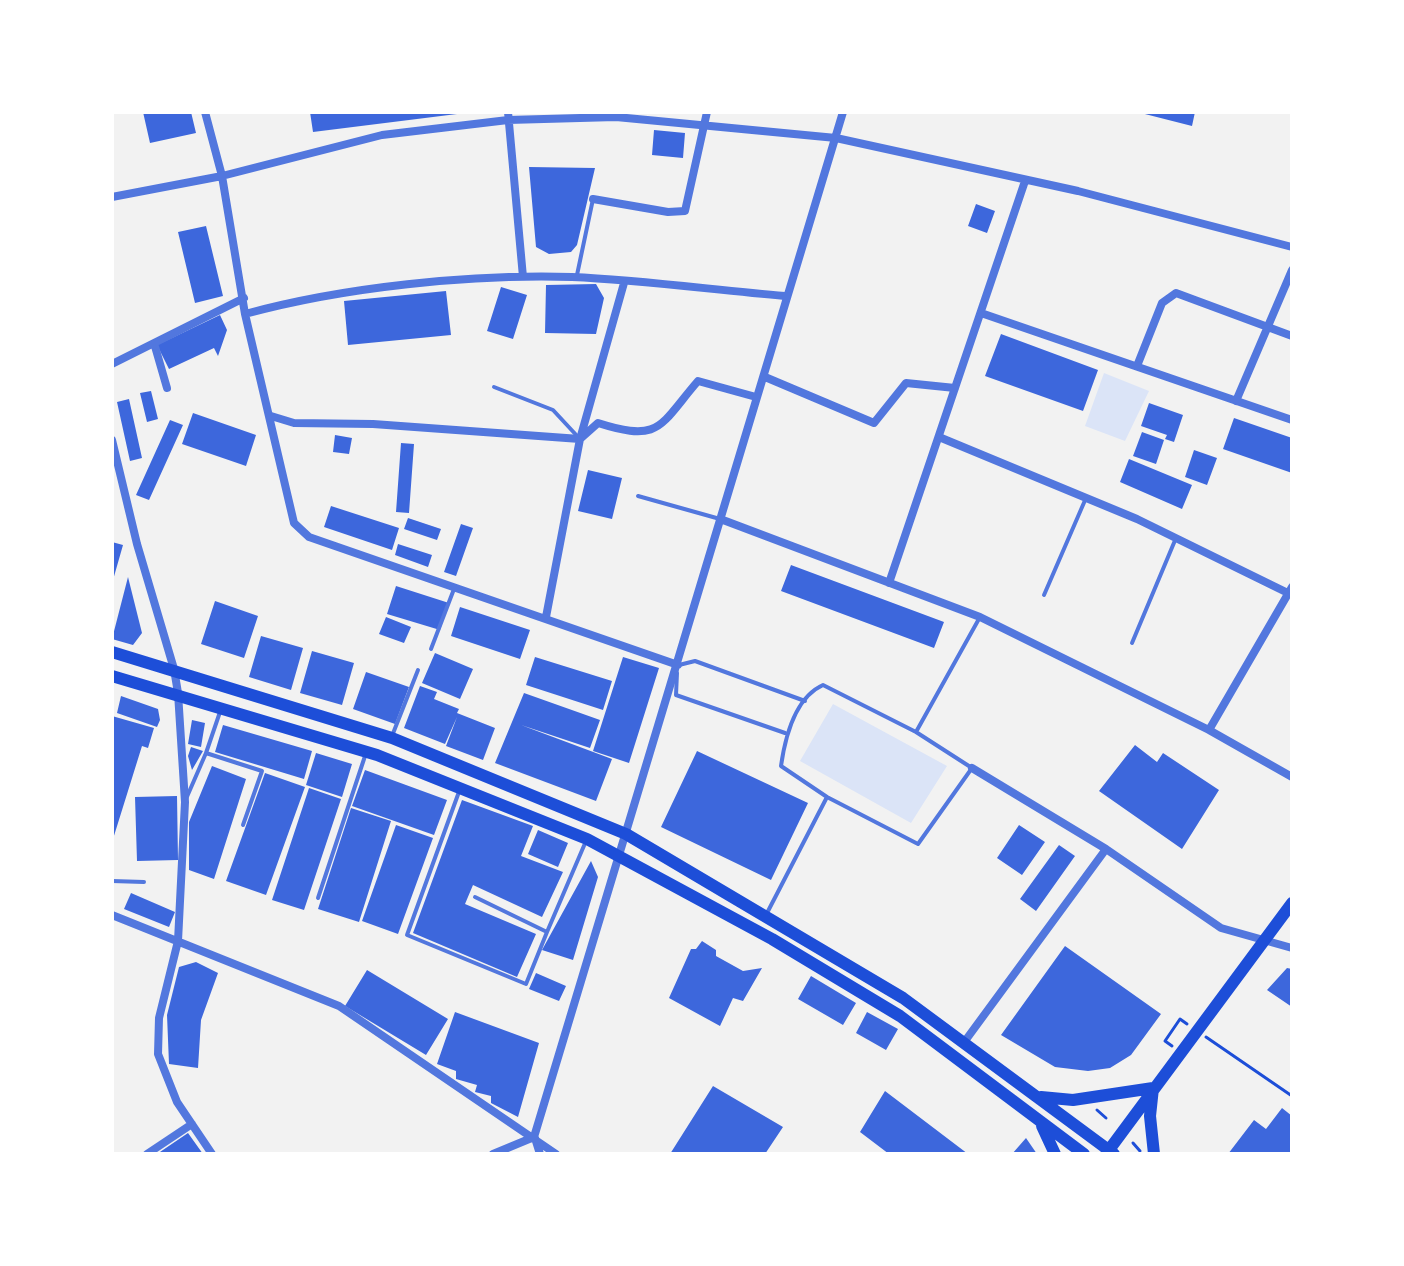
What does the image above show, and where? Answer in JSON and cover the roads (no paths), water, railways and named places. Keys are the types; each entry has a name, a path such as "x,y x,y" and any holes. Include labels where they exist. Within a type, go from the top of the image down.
{"main road":[{"path":"112,652 392,738 626,834 903,998 1040,1097 1110,1153 1153,1088 1292,903"},
{"path":"112,676 178,693 366,752 587,839 772,939 900,1016 1040,1124 1084,1154"},
{"path":"1040,1097 1073,1100 1153,1088"},
{"path":"1153,1088 1150,1116 1154,1154"},
{"path":"1040,1124 1055,1154"}],"street":[{"path":"205,112 222,176 245,314 294,523 309,537 678,665"},
{"path":"593,199 668,212 685,211 707,112"},
{"path":"540,1154 534,1137 723,520 785,296 843,112"},
{"path":"508,116 523,277"},
{"path":"112,197 222,176 382,135 508,116 616,117 836,138 1078,191 1292,247"},
{"path":"889,583 1025,181"},
{"path":"1236,401 1292,270"},
{"path":"245,314 291,302 360,292 523,277 576,277 785,296"},
{"path":"546,617 580,439 624,283"},
{"path":"1137,366 1162,303 1169,295 1176,293 1292,336"},
{"path":"112,364 244,298"},
{"path":"981,313 1292,420"},
{"path":"154,343 167,388"},
{"path":"765,377 874,423 906,383 955,388"},
{"path":"271,416 294,423 373,424 580,439 598,423 634,434 657,428 698,381 756,397"},
{"path":"939,437 1086,497 1291,591 1209,730"},
{"path":"112,440 178,693 185,802 178,941 159,1018 158,1054 177,1102 212,1154"},
{"path":"723,520 980,617 1209,730 1292,777"},
{"path":"972,768 1106,849 1221,928 1292,948"},
{"path":"965,1041 1106,849"},
{"path":"112,915 339,1006 556,1154"},
{"path":"147,1154 192,1124"},
{"path":"493,1154 534,1137"}],"lane":[{"path":"576,277 593,199"},
{"path":"494,387 553,410 580,439"},
{"path":"638,496 723,520"},
{"path":"1044,595 1086,497"},
{"path":"1132,643 1176,537"},
{"path":"431,649 454,589"},
{"path":"916,732 980,617"},
{"path":"785,733 676,695 678,665 695,661 805,701"},
{"path":"392,738 418,670"},
{"path":"823,685 916,732 972,768 918,844 827,797 781,766 785,733 805,701 823,685"},
{"path":"185,802 221,707"},
{"path":"318,898 366,752"},
{"path":"206,753 262,771 243,825"},
{"path":"461,787 407,935 526,984 587,839"},
{"path":"766,915 827,797"},
{"path":"112,881 144,882"},
{"path":"475,897 547,932"}]}
